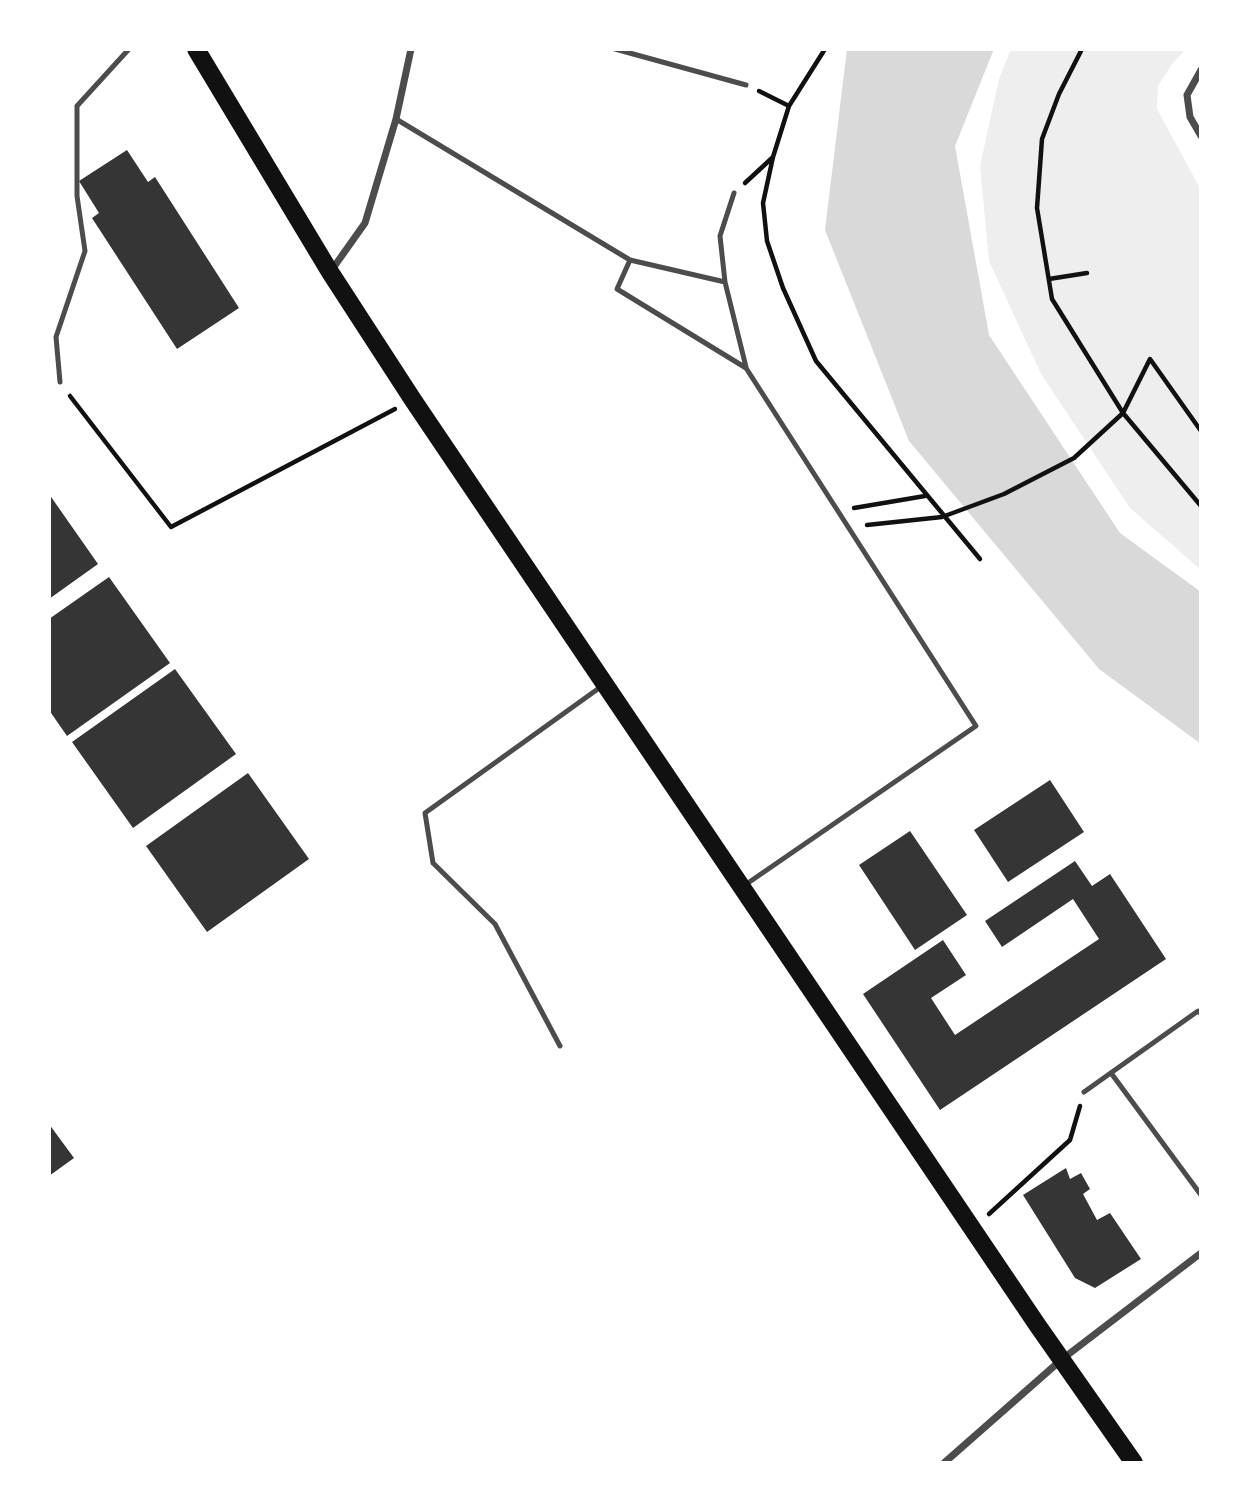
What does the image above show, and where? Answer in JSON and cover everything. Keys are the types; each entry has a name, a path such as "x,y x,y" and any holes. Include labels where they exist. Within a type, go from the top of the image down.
{"main road":[{"path":"196,49 330,272 413,400 1061,1360 1134,1463"}],"street":[{"path":"330,272 365,223 396,119 411,49"},
{"path":"1201,70 1187,95 1190,117 1201,136"},
{"path":"944,1463 1061,1360 1201,1253"}],"lane":[{"path":"60,382 56,337 85,251 77,196 77,106 129,49"},
{"path":"615,49 746,85"},
{"path":"396,119 630,260 725,282"},
{"path":"734,193 720,236 725,282 746,368 976,726 742,887"},
{"path":"630,260 617,289 746,368"},
{"path":"560,1046 495,924 433,863 425,813 605,684"},
{"path":"1084,1092 1200,1013"},
{"path":"1111,1073 1201,1195"}],"path":[{"path":"825,49 789,106 773,157 763,203 768,241 783,288 816,361 942,517 980,559"},
{"path":"1082,49 1059,94 1042,139 1037,208 1052,299 1123,413 1201,506"},
{"path":"746,85 789,106"},
{"path":"734,193 773,157"},
{"path":"1049,279 1087,273"},
{"path":"849,527 942,517 1004,494 1074,458 1123,413 1150,359 1201,431"},
{"path":"60,382 171,527 413,400"},
{"path":"851,508 925,496"},
{"path":"972,1228 1070,1140 1084,1092"}],"shaded area":[{"path":"847,49 994,49 955,146 989,335 1120,533 1201,592 1201,744 1099,669 909,441 825,230"},
{"path":"1011,49 1186,49 1172,64 1158,86 1157,109 1201,190 1201,570 1130,508 1041,374 989,261 980,166 999,79"}],"building":[{"path":"127,150 148,182 155,177 239,308 177,349 92,218 99,213 79,181"},
{"path":"49,494 98,564 49,599"},
{"path":"109,577 170,663 67,736 49,710 49,619"},
{"path":"175,669 236,754 133,828 72,742"},
{"path":"248,773 309,859 207,932 146,846"},
{"path":"1050,780 1084,832 1008,882 974,830"},
{"path":"910,831 967,915 915,950 859,865"},
{"path":"1075,861 1092,886 1110,874 1166,959 940,1110 863,994 943,940 966,975 931,998 955,1035 1099,939 1073,899 1002,947 985,921"},
{"path":"49,1124 74,1158 49,1176"},
{"path":"1066,1168 1070,1179 1081,1173 1090,1189 1083,1194 1097,1220 1110,1213 1141,1259 1095,1288 1075,1278 1023,1195"}]}
